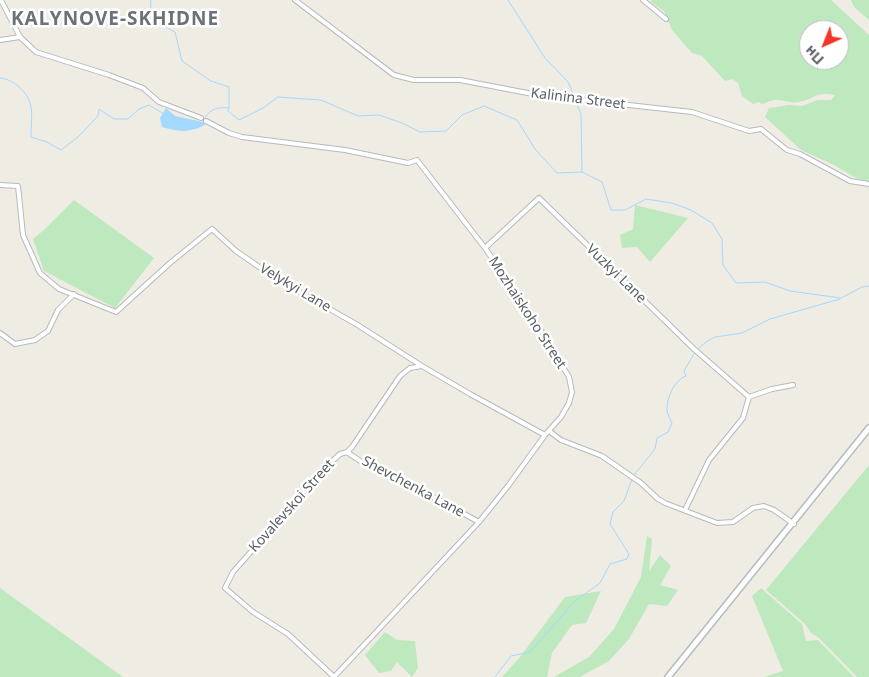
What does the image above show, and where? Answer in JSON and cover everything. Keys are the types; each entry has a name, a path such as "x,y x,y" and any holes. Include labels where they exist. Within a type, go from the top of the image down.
{"main road":[{"path":"668,677 794,524 869,428"}],"street":[{"path":"0,0 20,36 36,52 143,88 160,102 201,118"},
{"name":"Kalinina Street","path":"295,0 394,75 414,80 460,80 538,95 692,112 749,131 761,129 787,150 800,154 850,181 869,184"},
{"path":"643,0 666,19"},
{"path":"0,40 20,36"},
{"name":"Mozhaiskoho Street","path":"206,121 229,133 242,137 345,150 408,162 417,160 485,248 531,314 570,377 572,392 569,403 561,417 545,435 508,486 479,522 334,677"},
{"name":"Velykyi Lane","path":"0,185 18,186 23,235 40,273 60,289 116,312 170,263 212,229 236,251 275,278 356,324 422,366 545,435"},
{"name":"Vuzkyi Lane","path":"485,248 539,198 694,349 749,397"},
{"path":"0,333 15,344 35,340 48,331 58,310 74,294"},
{"name":"Kovalevskoi Street","path":"334,677 288,634 253,612 225,588 233,572 328,465 340,454 347,452 360,436 400,376 410,368 422,366"},
{"path":"685,510 710,460 743,418 749,397 772,389 793,386"},
{"path":"549,431 561,440 602,456 641,483 658,499 717,524 733,522 753,508 764,506 774,510 794,524"},
{"name":"Shevchenka Lane","path":"347,452 363,463 391,474 479,522"}],"green space":[{"path":"651,0 831,0 869,35 869,181 858,179 834,165 801,150 765,117 769,108 789,105 802,106 818,100 831,100 835,95 823,94 796,102 771,100 762,104 759,102 753,104 742,96 738,83 732,79 725,81 702,56 692,53 672,30 664,11 651,2"},
{"path":"851,0 869,0 869,20 854,7"},
{"path":"74,200 154,258 115,308 44,271 33,239"},
{"path":"635,205 688,218 650,262 637,247 622,248 620,235 633,229"},
{"path":"869,465 869,677 857,677 819,638 811,633 805,624 766,590"},
{"path":"647,536 652,539 649,571 660,555 671,566 660,585 678,590 667,606 649,604 629,639 609,661 580,677 554,677 589,657 614,629 641,577"},
{"path":"0,588 123,677 0,677"},
{"path":"761,588 802,624 806,641 818,640 854,677 764,677 783,671 752,596"},
{"path":"601,591 586,623 572,625 552,653 547,677 502,677 520,657 565,597"},
{"path":"385,632 397,640 415,641 418,668 412,677 397,662 391,671 379,673 365,655"}],"water":[{"path":"166,108 175,116 203,122 205,125 183,131 162,127 160,118"}],"waterway":[{"path":"151,0 154,16 160,24 175,32 182,61 211,81 229,87 229,108"},
{"path":"508,0 545,58 568,82 575,98"},
{"path":"0,78 16,84 28,97 32,116 31,137 47,142 61,150 78,137 98,116 99,109 114,119 128,119 139,109 149,105 164,114"},
{"path":"205,117 216,109 229,108 228,111 239,120 263,108 278,97 321,100 358,116 379,115 420,132 446,131 462,115 484,106 517,120 535,149 557,173 582,172 602,182 611,210 625,210 646,199 672,203 691,210 712,223 722,239 723,265 736,283 765,282 790,291 841,298 862,287 869,286"},
{"path":"576,102 581,114 582,172"},
{"path":"697,350 715,337 742,333 770,319 840,299"},
{"path":"634,475 655,449 657,438 668,432 672,423 667,411 669,396 678,381 686,376 684,371 695,352"},
{"path":"495,677 511,656 530,652 575,601 600,583 610,564 627,559 629,554 610,524 613,512 624,501 632,479"}],"district":[{"name":"KALYNOVE-SKHIDNE","path":"115,20"}]}
